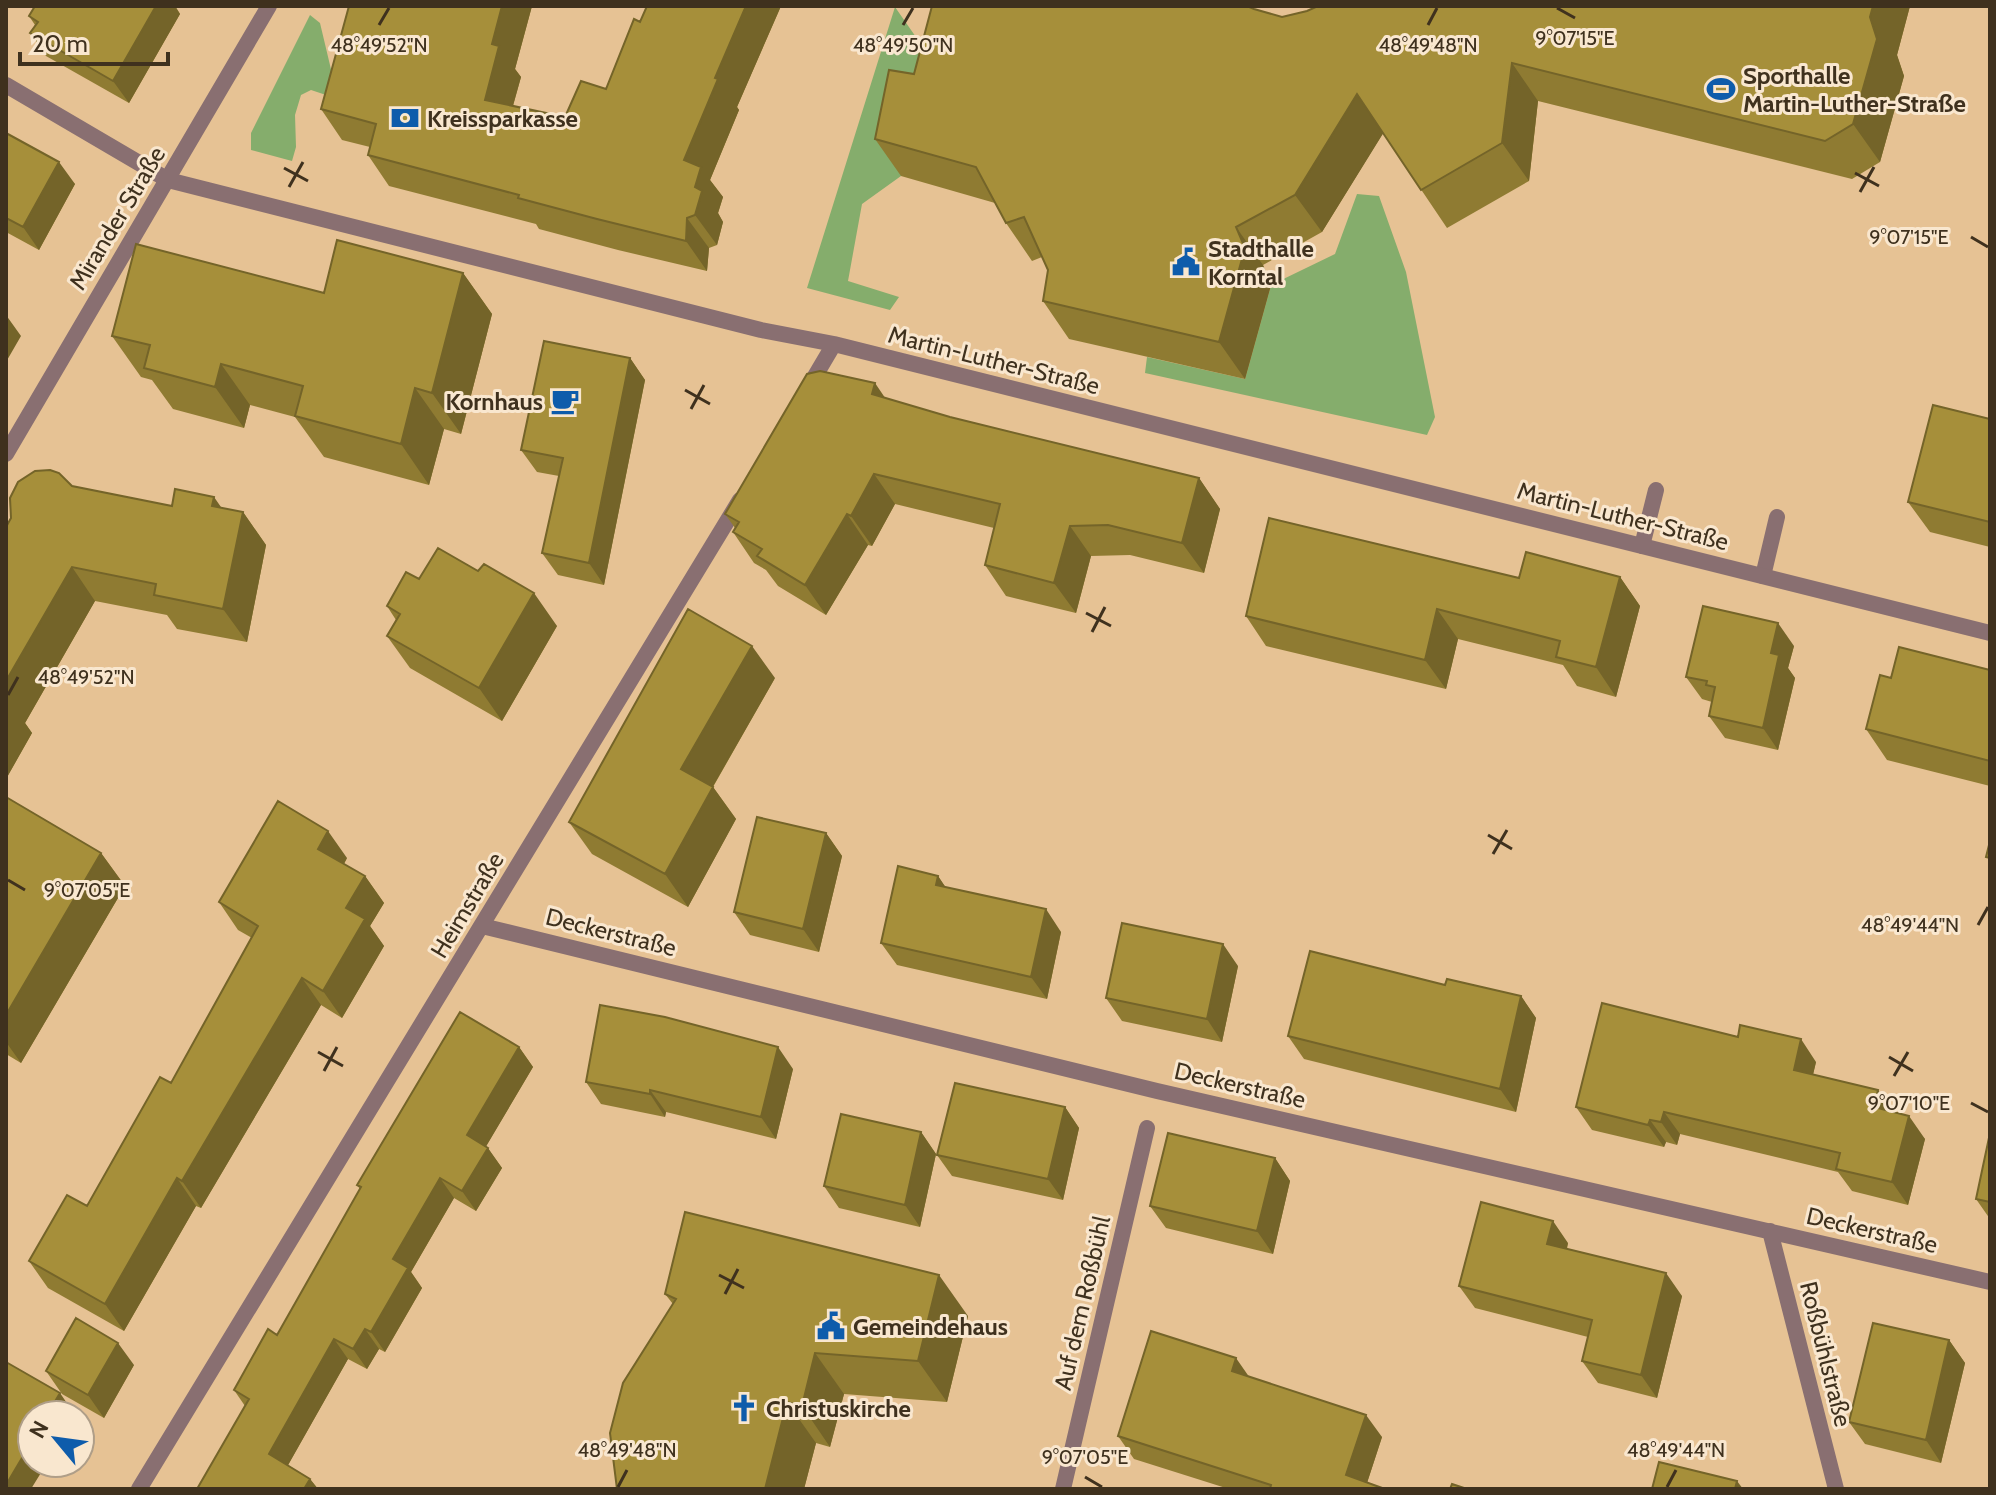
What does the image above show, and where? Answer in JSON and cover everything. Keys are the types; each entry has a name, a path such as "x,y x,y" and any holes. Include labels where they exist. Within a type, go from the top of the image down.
{"street":[{"name":"Mirander Straße","path":"6,454 269,6"},
{"name":"Martin-Luther-Straße","path":"6,85 168,180 761,330 834,344 1990,633"},
{"path":"801,399 834,344"},
{"name":"Heimstraße","path":"139,1489 752,480"},
{"path":"1642,546 1656,490"},
{"path":"1763,576 1777,517"},
{"name":"Deckerstraße","path":"482,926 1157,1091 1990,1282"},
{"name":"Auf dem Roßbühl","path":"1063,1489 1147,1128"},
{"name":"Roßbühlstraße","path":"1770,1231 1836,1489"}],"green space":[{"path":"895,7 941,73 901,176 862,204 848,281 899,297 890,310 807,288"},
{"path":"310,15 320,23 334,82 326,95 311,90 301,95 295,115 296,147 292,161 251,150 251,133"},
{"path":"1357,194 1379,196 1406,272 1435,417 1427,435 1145,373 1147,357 1245,379 1271,285 1335,254"}],"building":[{"path":"35,6 156,6 113,81 30,33 38,22 29,16"},
{"path":"349,6 502,6 492,44 499,46 485,100 565,117 581,81 606,89 634,19 640,22 647,6 746,6 684,160 701,167 695,187 702,191 695,215 687,218 686,241 368,155 376,124 321,109"},
{"path":"932,6 1247,6 1282,17 1318,6 1873,6 1870,17 1877,39 1853,124 1825,141 1512,63 1502,143 1421,190 1357,94 1295,195 1236,227 1245,248 1219,342 1043,301 1048,270 1024,217 1006,223 976,167 875,139 889,70 914,74"},
{"path":"6,133 59,162 23,227 6,218"},
{"path":"337,240 463,273 432,393 415,388 401,444 295,416 303,386 221,364 215,387 144,368 150,345 112,336 136,244 324,293"},
{"path":"544,341 630,358 589,563 542,553 563,458 521,450"},
{"path":"820,371 875,383 872,394 950,417 1199,478 1182,543 1108,525 1070,526 1054,583 985,565 1000,504 874,474 851,516 847,514 805,585 757,556 762,549 733,532 739,522 725,514 807,374"},
{"path":"1933,405 1990,419 1990,522 1908,502"},
{"path":"35,471 59,473 72,486 172,506 175,489 214,497 212,506 243,512 223,609 154,595 156,584 72,567 6,681 6,527 11,518 10,498 18,482"},
{"path":"1269,518 1519,578 1526,552 1620,577 1596,667 1556,657 1560,641 1437,609 1425,660 1246,616"},
{"path":"438,548 478,571 484,564 534,593 479,688 387,636 400,614 387,606 406,572 419,579"},
{"path":"1703,606 1778,623 1771,653 1779,655 1763,728 1709,716 1715,687 1706,685 1707,681 1686,677"},
{"path":"688,609 752,646 681,769 713,787 665,874 569,822"},
{"path":"1899,647 1990,670 1990,761 1866,729 1880,675 1891,678"},
{"path":"6,797 101,853 6,1015"},
{"path":"278,801 328,831 318,849 365,876 346,908 365,919 323,991 302,978 182,1181 177,1178 105,1304 29,1261 67,1195 87,1206 160,1077 171,1083 258,926 219,902"},
{"path":"757,817 826,833 803,929 734,912"},
{"path":"898,866 938,876 936,885 1046,909 1031,977 881,943"},
{"path":"1122,923 1223,944 1207,1019 1106,998"},
{"path":"1310,951 1445,985 1447,979 1521,996 1500,1089 1288,1036"},
{"path":"1602,1003 1738,1037 1740,1025 1801,1039 1794,1070 1878,1090 1874,1107 1909,1116 1892,1182 1836,1169 1840,1153 1664,1112 1661,1122 1650,1120 1648,1125 1576,1107"},
{"path":"600,1005 665,1017 778,1047 761,1117 650,1090 650,1094 586,1082"},
{"path":"460,1012 519,1047 467,1135 488,1148 462,1191 440,1178 393,1259 408,1268 371,1332 365,1329 353,1349 334,1339 269,1454 310,1479 304,1489 197,1489 249,1399 234,1390 268,1329 277,1335 361,1187 357,1185"},
{"path":"955,1083 1065,1107 1048,1179 937,1155"},
{"path":"841,1114 921,1132 905,1205 824,1186"},
{"path":"1168,1133 1275,1158 1257,1231 1150,1206"},
{"path":"1990,1133 1990,1202 1976,1199"},
{"path":"1481,1202 1553,1221 1547,1244 1666,1273 1641,1375 1582,1361 1592,1320 1459,1286"},
{"path":"685,1212 939,1275 918,1361 815,1353 802,1406 787,1402 765,1489 617,1489 610,1433 623,1383 676,1299 665,1294"},
{"path":"76,1318 118,1343 88,1395 46,1371"},
{"path":"1873,1323 1949,1340 1926,1440 1849,1422"},
{"path":"1151,1331 1236,1358 1232,1371 1366,1415 1346,1475 1385,1489 1270,1489 1271,1485 1118,1436"},
{"path":"6,1362 60,1393 56,1399 16,1399 16,1468 6,1485"},
{"path":"1659,1462 1737,1481 1735,1489 1652,1489"},
{"path":"1452,1484 1467,1489 1450,1489"}],"place":[{"name":"Sporthalle Martin-Luther-Straße","path":"1721,89"},
{"name":"Kreissparkasse","path":"405,118"},
{"name":"Stadthalle Korntal","path":"1186,262"},
{"name":"Kornhaus","path":"565,401"},
{"name":"Gemeindehaus","path":"831,1326"},
{"name":"Christuskirche","path":"744,1408"}]}
